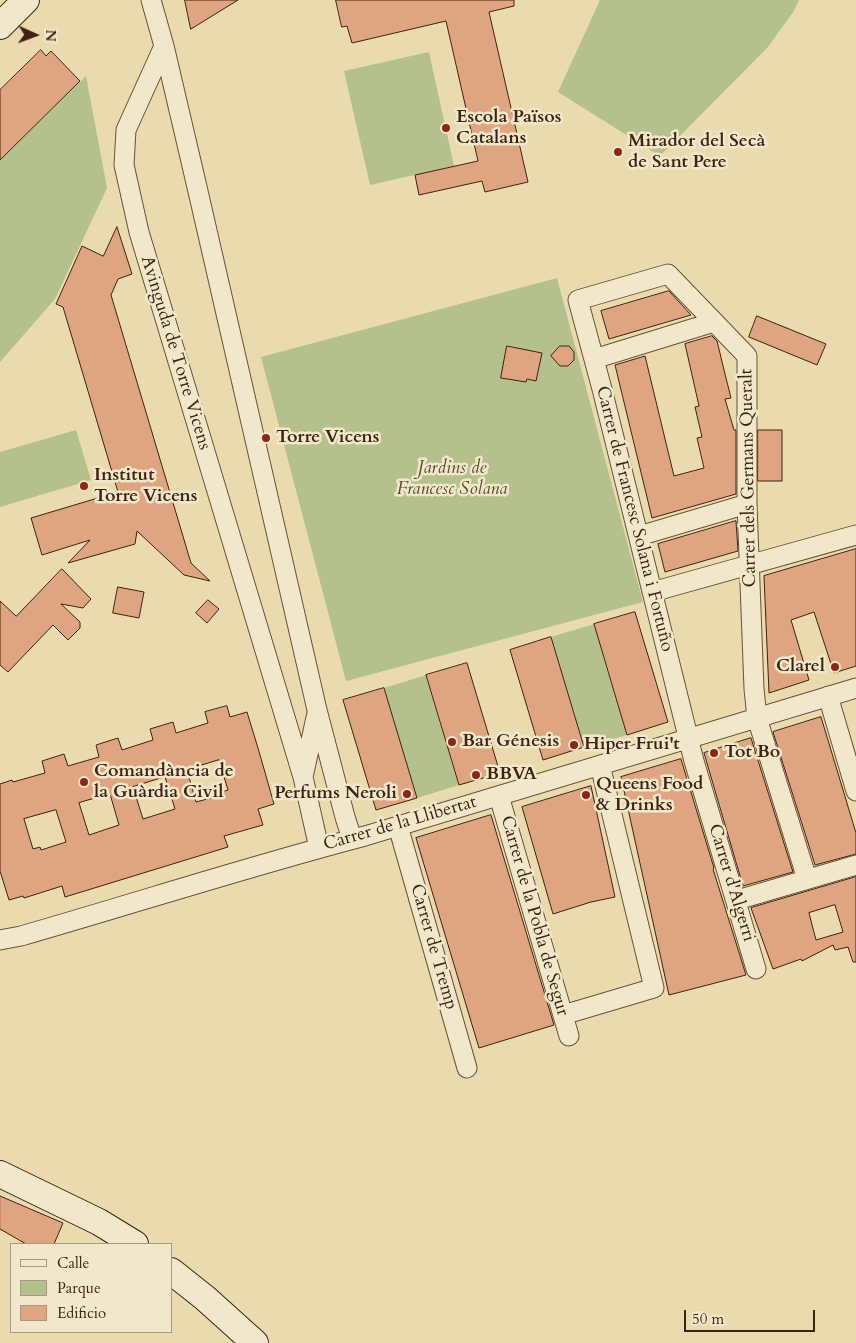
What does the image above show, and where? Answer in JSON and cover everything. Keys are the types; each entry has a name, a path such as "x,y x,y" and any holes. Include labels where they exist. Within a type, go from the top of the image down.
{"main road":[{"path":"0,26 26,0"},
{"path":"0,1174 99,1222 133,1243"},
{"path":"172,1271 255,1343"}],"street":[{"name":"Avinguda de Torre Vicens","path":"151,0 164,46 318,710 352,839"},
{"name":"Avinguda de Torre Vicens","path":"164,46 126,130 124,165 139,232 302,777 319,848"},
{"name":"Carrer dels Germans Queralt","path":"578,300 668,274 747,356 748,504 754,689 757,718 807,879"},
{"name":"Carrer de Francesc Solana i Fortuño","path":"578,300 688,738"},
{"path":"594,359 714,322"},
{"path":"638,536 748,504"},
{"path":"652,592 751,566 856,535"},
{"name":"Carrer de la Llibertat","path":"0,940 21,936 398,826 856,688"},
{"path":"828,696 856,791"},
{"name":"Avinguda de Torre Vicens","path":"302,777 318,710"},
{"name":"Carrer d'Algerri","path":"688,738 756,969"},
{"path":"563,1015 654,988 600,765"},
{"name":"Carrer de la Pobla de Segur","path":"499,796 569,1036"},
{"name":"Carrer de Tremp","path":"398,826 467,1068"},
{"path":"737,900 856,864"}],"green space":[{"path":"600,0 799,0 794,11 767,48 660,156 558,92"},
{"path":"429,52 454,166 370,185 344,71"},
{"path":"86,76 107,188 55,299 0,362 0,160"},
{"name":"Jardins de Francesc Solana","path":"557,278 643,602 346,681 261,357"},
{"path":"76,430 91,480 0,507 0,452"},
{"path":"594,624 627,735 584,747 551,637"},
{"path":"426,675 459,785 417,798 384,688"}],"building":[{"path":"185,0 238,0 191,29"},
{"path":"336,0 514,0 514,6 489,12 528,182 485,192 482,181 419,195 415,175 478,161 446,21 352,43 347,26 342,27"},
{"path":"41,50 46,56 51,51 80,81 0,160 0,90"},
{"path":"117,227 132,274 118,279 111,295 191,563 210,581 184,575 137,531 135,544 68,563 90,540 42,555 31,518 118,492 63,307 56,304 82,246 103,256"},
{"path":"669,291 691,315 609,339 601,311"},
{"path":"757,316 826,344 817,365 749,337"},
{"path":"712,336 717,341 731,398 725,399 734,430 736,430 736,494 652,518 615,365 645,356 674,476 704,468 697,438 702,437 695,407 699,406 685,344"},
{"path":"507,346 542,353 536,381 527,379 526,382 501,378"},
{"path":"560,346 569,346 574,352 574,360 568,366 560,366 551,356"},
{"path":"758,430 782,430 782,481 758,481"},
{"path":"736,521 738,551 665,572 658,544"},
{"path":"856,549 856,666 834,673 814,612 791,620 809,680 769,693 764,576"},
{"path":"62,569 91,599 83,608 61,604 80,622 80,628 68,640 53,625 8,672 0,665 0,601 16,616"},
{"path":"118,587 144,592 139,618 113,613"},
{"path":"208,600 219,609 207,623 196,613"},
{"path":"635,612 668,722 627,735 594,624"},
{"path":"551,637 584,747 543,760 510,650"},
{"path":"467,663 500,773 459,785 426,675"},
{"path":"384,688 417,798 376,810 343,700"},
{"path":"227,706 230,717 247,712 274,804 258,809 263,825 224,836 228,847 65,897 62,886 24,898 23,896 9,900 0,871 0,784 45,773 42,761 64,754 68,766 99,757 96,745 118,738 122,750 153,740 150,729 173,722 176,733 208,723 205,712","holes":["219,760 228,790 222,792 222,795 196,802 187,770","165,777 175,809 143,819 133,787","110,794 119,825 89,835 79,803","56,810 66,842 41,850 40,847 33,849 24,819"]},
{"path":"821,717 856,833 856,854 815,865 773,732"},
{"path":"751,738 793,872 743,886 704,753"},
{"path":"681,759 746,975 669,995 621,777"},
{"path":"591,786 615,897 591,902 553,914 522,807"},
{"path":"491,815 554,1025 479,1048 416,838"},
{"path":"856,877 856,962 853,962 848,947 835,950 833,945 802,961 801,959 773,969 751,908","holes":["835,905 843,932 816,940 809,913"]},
{"path":"0,1196 63,1223 54,1243 24,1243 0,1229"}],"place":[{"name":"Escola Països Catalans","path":"446,128"},
{"name":"Mirador del Secà de Sant Pere","path":"618,152"},
{"name":"Torre Vicens","path":"266,438"},
{"name":"Institut Torre Vicens","path":"84,486"},
{"name":"Clarel","path":"835,667"},
{"name":"Bar Génesis","path":"452,742"},
{"name":"Hiper Frui't","path":"574,745"},
{"name":"Tot Bo","path":"714,753"},
{"name":"BBVA","path":"476,775"},
{"name":"Comandància de la Guàrdia Civil","path":"84,782"},
{"name":"Perfums Neroli","path":"407,794"},
{"name":"Queens Food & Drinks","path":"586,795"}]}
